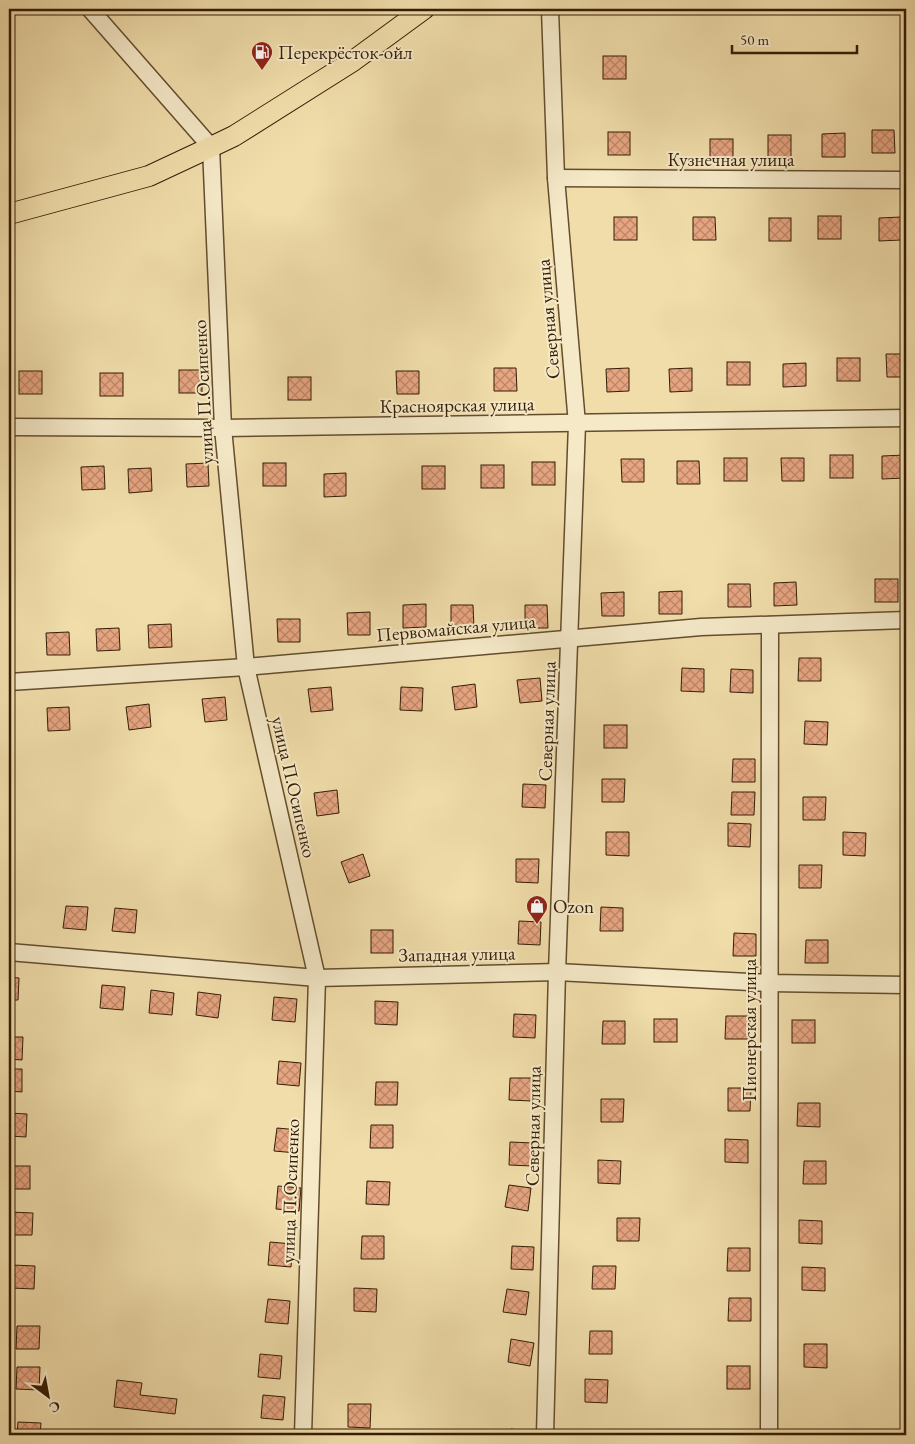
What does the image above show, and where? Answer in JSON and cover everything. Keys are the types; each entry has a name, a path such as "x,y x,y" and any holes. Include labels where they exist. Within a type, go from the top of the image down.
{"main road":[{"path":"9,214 149,176 211,148 234,136 353,61 424,9"}],"street":[{"path":"90,9 211,148"},
{"name":"Северная улица","path":"545,1435 556,972 577,424 556,178 550,9"},
{"name":"улица П.Осипенко","path":"211,148 223,428 246,667 317,978 303,1435"},
{"name":"Кузнечная улица","path":"556,178 906,180"},
{"name":"Красноярская улица","path":"9,427 223,428 906,418"},
{"name":"Первомайская улица","path":"9,682 246,667 701,627 906,620"},
{"name":"Пионерская улица","path":"769,1435 770,626"},
{"name":"Западная улица","path":"9,952 317,978 556,972 769,983 906,985"}],"building":[{"path":"603,56 626,56 626,79 603,79"},
{"path":"872,130 894,130 895,153 872,153"},
{"path":"608,132 630,132 630,155 608,155"},
{"path":"845,133 845,157 822,157 822,134"},
{"path":"768,135 791,135 791,158 768,158"},
{"path":"710,139 733,139 733,162 710,162"},
{"path":"818,216 841,216 841,239 818,239"},
{"path":"614,217 637,217 637,240 614,240"},
{"path":"693,217 715,217 716,240 693,240"},
{"path":"901,217 901,240 879,241 879,218"},
{"path":"769,218 791,218 791,241 769,241"},
{"path":"886,354 906,354 906,377 887,377"},
{"path":"837,358 860,358 860,381 837,381"},
{"path":"727,362 750,362 750,385 727,385"},
{"path":"806,363 806,386 783,387 783,364"},
{"path":"494,368 516,368 517,391 494,391"},
{"path":"629,368 629,391 607,392 606,369"},
{"path":"692,368 692,391 670,392 669,369"},
{"path":"179,370 202,370 202,393 179,393"},
{"path":"19,371 42,371 42,394 19,394"},
{"path":"396,371 419,371 419,394 397,394"},
{"path":"100,373 123,373 123,396 100,396"},
{"path":"288,377 311,377 311,400 288,400"},
{"path":"830,455 853,455 853,478 830,478"},
{"path":"905,455 905,478 882,479 882,456"},
{"path":"724,458 747,458 747,481 724,481"},
{"path":"781,458 804,458 804,481 782,481"},
{"path":"621,459 644,459 644,482 622,482"},
{"path":"677,461 699,461 700,484 677,484"},
{"path":"532,462 555,462 555,485 532,485"},
{"path":"208,463 209,486 187,487 186,464"},
{"path":"263,463 286,463 286,486 263,486"},
{"path":"481,465 504,465 504,488 481,488"},
{"path":"104,466 105,489 82,490 81,467"},
{"path":"422,466 445,466 445,489 422,489"},
{"path":"151,468 152,491 129,493 128,469"},
{"path":"346,473 346,496 324,497 324,474"},
{"path":"875,579 898,579 898,602 875,602"},
{"path":"796,582 797,605 774,606 774,583"},
{"path":"728,584 750,584 751,607 728,607"},
{"path":"682,591 682,614 659,614 659,592"},
{"path":"624,592 624,616 602,616 601,593"},
{"path":"426,604 426,627 403,628 403,605"},
{"path":"451,605 473,605 474,628 451,628"},
{"path":"525,605 547,605 548,628 525,628"},
{"path":"370,612 370,635 348,635 347,613"},
{"path":"277,619 300,619 300,642 278,642"},
{"path":"171,624 172,647 149,648 148,625"},
{"path":"119,628 120,650 97,651 96,629"},
{"path":"69,632 70,655 47,655 46,633"},
{"path":"799,658 821,658 821,681 798,681"},
{"path":"682,668 704,669 704,692 681,691"},
{"path":"731,669 753,670 753,693 730,692"},
{"path":"540,678 542,701 520,703 517,680"},
{"path":"475,684 477,707 455,710 452,687"},
{"path":"331,687 333,710 311,712 308,689"},
{"path":"401,687 423,688 422,711 400,710"},
{"path":"225,697 227,720 205,722 202,699"},
{"path":"149,704 151,727 129,730 126,707"},
{"path":"69,707 70,730 48,731 47,708"},
{"path":"805,721 828,722 827,745 804,744"},
{"path":"604,725 627,725 627,748 604,748"},
{"path":"733,759 755,759 755,782 732,782"},
{"path":"602,779 625,779 624,802 602,802"},
{"path":"523,784 546,785 545,808 522,807"},
{"path":"337,790 339,813 317,816 314,793"},
{"path":"732,792 755,792 754,815 731,815"},
{"path":"803,797 826,797 825,820 803,820"},
{"path":"728,823 751,824 750,847 728,846"},
{"path":"606,832 629,832 629,856 606,855"},
{"path":"843,832 866,833 865,856 843,855"},
{"path":"363,854 370,876 349,883 341,862"},
{"path":"516,859 539,859 538,883 516,882"},
{"path":"799,865 822,865 821,888 799,888"},
{"path":"66,906 88,907 86,930 63,928"},
{"path":"601,907 623,908 623,931 600,931"},
{"path":"115,908 137,910 135,933 112,931"},
{"path":"519,921 541,922 540,945 518,944"},
{"path":"371,930 393,930 393,953 371,953"},
{"path":"734,933 756,934 756,956 733,956"},
{"path":"806,940 828,940 828,963 805,963"},
{"path":"9,977 19,978 18,1000 9,1000"},
{"path":"102,985 125,987 123,1010 100,1008"},
{"path":"151,990 174,993 172,1015 149,1013"},
{"path":"198,992 221,995 218,1018 196,1015"},
{"path":"274,997 297,999 295,1022 272,1020"},
{"path":"375,1001 398,1002 397,1025 375,1024"},
{"path":"514,1014 536,1015 535,1038 513,1037"},
{"path":"726,1016 748,1016 748,1039 725,1039"},
{"path":"654,1019 677,1019 677,1042 654,1042"},
{"path":"792,1020 815,1020 815,1043 792,1043"},
{"path":"603,1021 625,1021 625,1044 602,1044"},
{"path":"9,1037 23,1037 22,1060 9,1059"},
{"path":"279,1061 301,1063 299,1086 277,1084"},
{"path":"9,1069 22,1069 22,1092 9,1091"},
{"path":"510,1078 533,1078 532,1101 509,1100"},
{"path":"376,1082 398,1082 397,1105 375,1105"},
{"path":"728,1088 751,1088 750,1111 728,1111"},
{"path":"601,1099 624,1099 623,1122 601,1122"},
{"path":"798,1103 820,1103 820,1127 797,1126"},
{"path":"9,1113 27,1114 26,1137 9,1136"},
{"path":"371,1125 393,1125 393,1148 370,1148"},
{"path":"277,1128 299,1130 297,1153 274,1151"},
{"path":"725,1139 748,1140 748,1163 725,1162"},
{"path":"510,1142 533,1143 532,1166 509,1165"},
{"path":"598,1160 621,1161 620,1184 598,1183"},
{"path":"804,1161 826,1161 826,1184 803,1184"},
{"path":"9,1166 30,1166 30,1189 9,1189"},
{"path":"367,1181 390,1182 389,1205 366,1204"},
{"path":"509,1185 531,1188 528,1211 505,1207"},
{"path":"278,1186 301,1188 299,1211 276,1209"},
{"path":"10,1212 33,1213 32,1235 9,1235"},
{"path":"617,1218 640,1218 639,1241 617,1241"},
{"path":"799,1220 822,1221 822,1244 799,1243"},
{"path":"362,1236 384,1236 384,1259 361,1259"},
{"path":"270,1242 293,1244 291,1267 268,1265"},
{"path":"512,1246 534,1247 533,1270 511,1269"},
{"path":"728,1248 750,1248 750,1271 727,1271"},
{"path":"12,1265 35,1266 34,1289 11,1288"},
{"path":"593,1266 616,1266 615,1289 592,1289"},
{"path":"802,1267 825,1268 825,1291 802,1290"},
{"path":"354,1288 377,1289 376,1312 354,1311"},
{"path":"507,1289 529,1292 526,1315 503,1312"},
{"path":"729,1298 751,1298 751,1321 728,1321"},
{"path":"268,1299 290,1301 288,1324 265,1322"},
{"path":"17,1326 40,1326 39,1349 16,1349"},
{"path":"590,1331 612,1331 612,1354 589,1354"},
{"path":"511,1339 534,1343 530,1366 508,1362"},
{"path":"804,1344 827,1344 827,1368 804,1367"},
{"path":"260,1354 282,1356 280,1379 258,1377"},
{"path":"727,1366 750,1366 750,1389 727,1389"},
{"path":"17,1367 40,1367 39,1390 16,1389"},
{"path":"585,1379 608,1380 607,1403 585,1402"},
{"path":"117,1380 142,1383 140,1395 177,1399 175,1414 114,1407"},
{"path":"263,1395 285,1397 283,1420 261,1418"},
{"path":"348,1404 371,1404 370,1428 348,1427"},
{"path":"18,1422 41,1423 40,1435 17,1435"},
{"path":"511,1429 533,1432 533,1435 510,1435"},
{"path":"586,1431 608,1431 608,1435 586,1435"},
{"path":"802,1431 824,1431 824,1435 802,1435"}],"place":[{"name":"Перекрёсток-ойл","path":"262,71"},
{"name":"Ozon","path":"537,925"}]}
